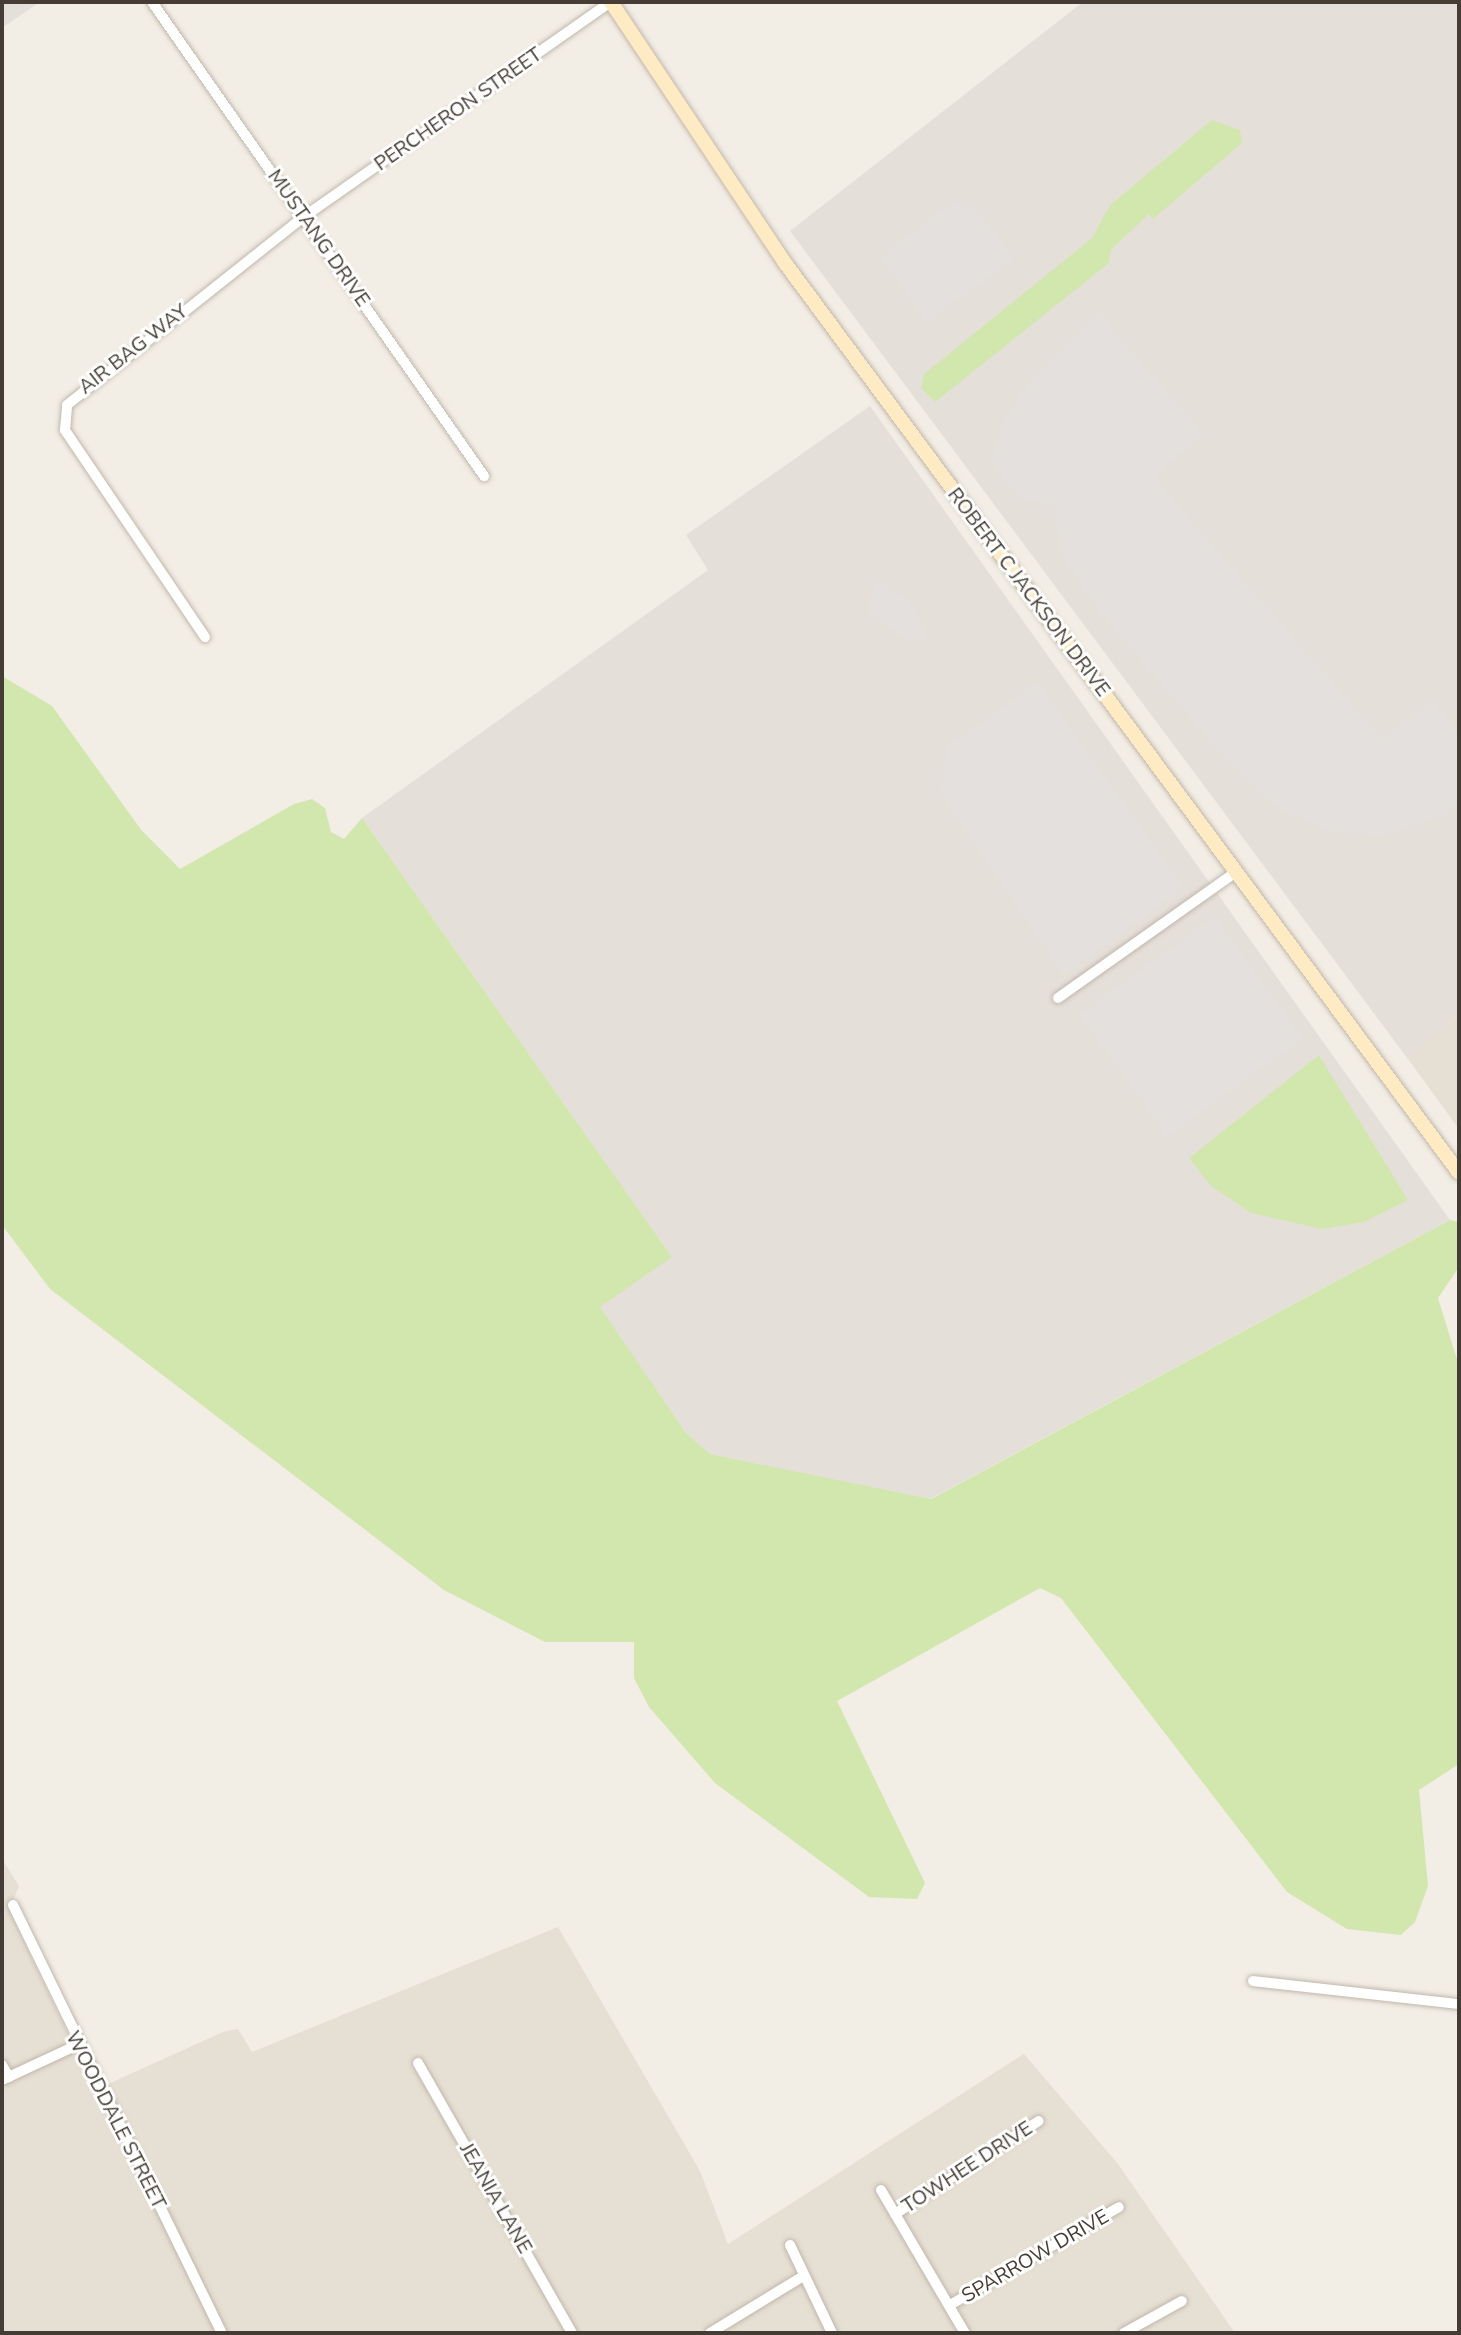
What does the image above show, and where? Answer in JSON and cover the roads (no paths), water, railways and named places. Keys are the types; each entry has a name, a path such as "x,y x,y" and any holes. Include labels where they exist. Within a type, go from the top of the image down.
{"main road":[{"name":"ROBERT C JACKSON DRIVE","path":"611,2 785,263 1459,1173"}],"street":[{"name":"MUSTANG DRIVE","path":"152,2 305,216 484,476"},
{"name":"PERCHERON STREET","path":"305,216 611,2"},
{"name":"AIR BAG WAY","path":"205,637 65,430 67,405 305,216"},
{"path":"1058,998 1236,872"},
{"name":"WOODDALE STREET","path":"13,1905 77,2045 222,2333"},
{"path":"1253,1981 1459,2004"},
{"path":"2,2065 5,2079 77,2045"},
{"name":"JEANIA LANE","path":"418,2063 572,2333"},
{"name":"TOWHEE DRIVE","path":"895,2214 1039,2121"},
{"path":"881,2190 965,2333"},
{"name":"SPARROW DRIVE","path":"950,2305 1119,2207"},
{"path":"790,2245 800,2278 832,2333"},
{"path":"710,2333 800,2278"},
{"path":"1124,2333 1182,2301"}]}
